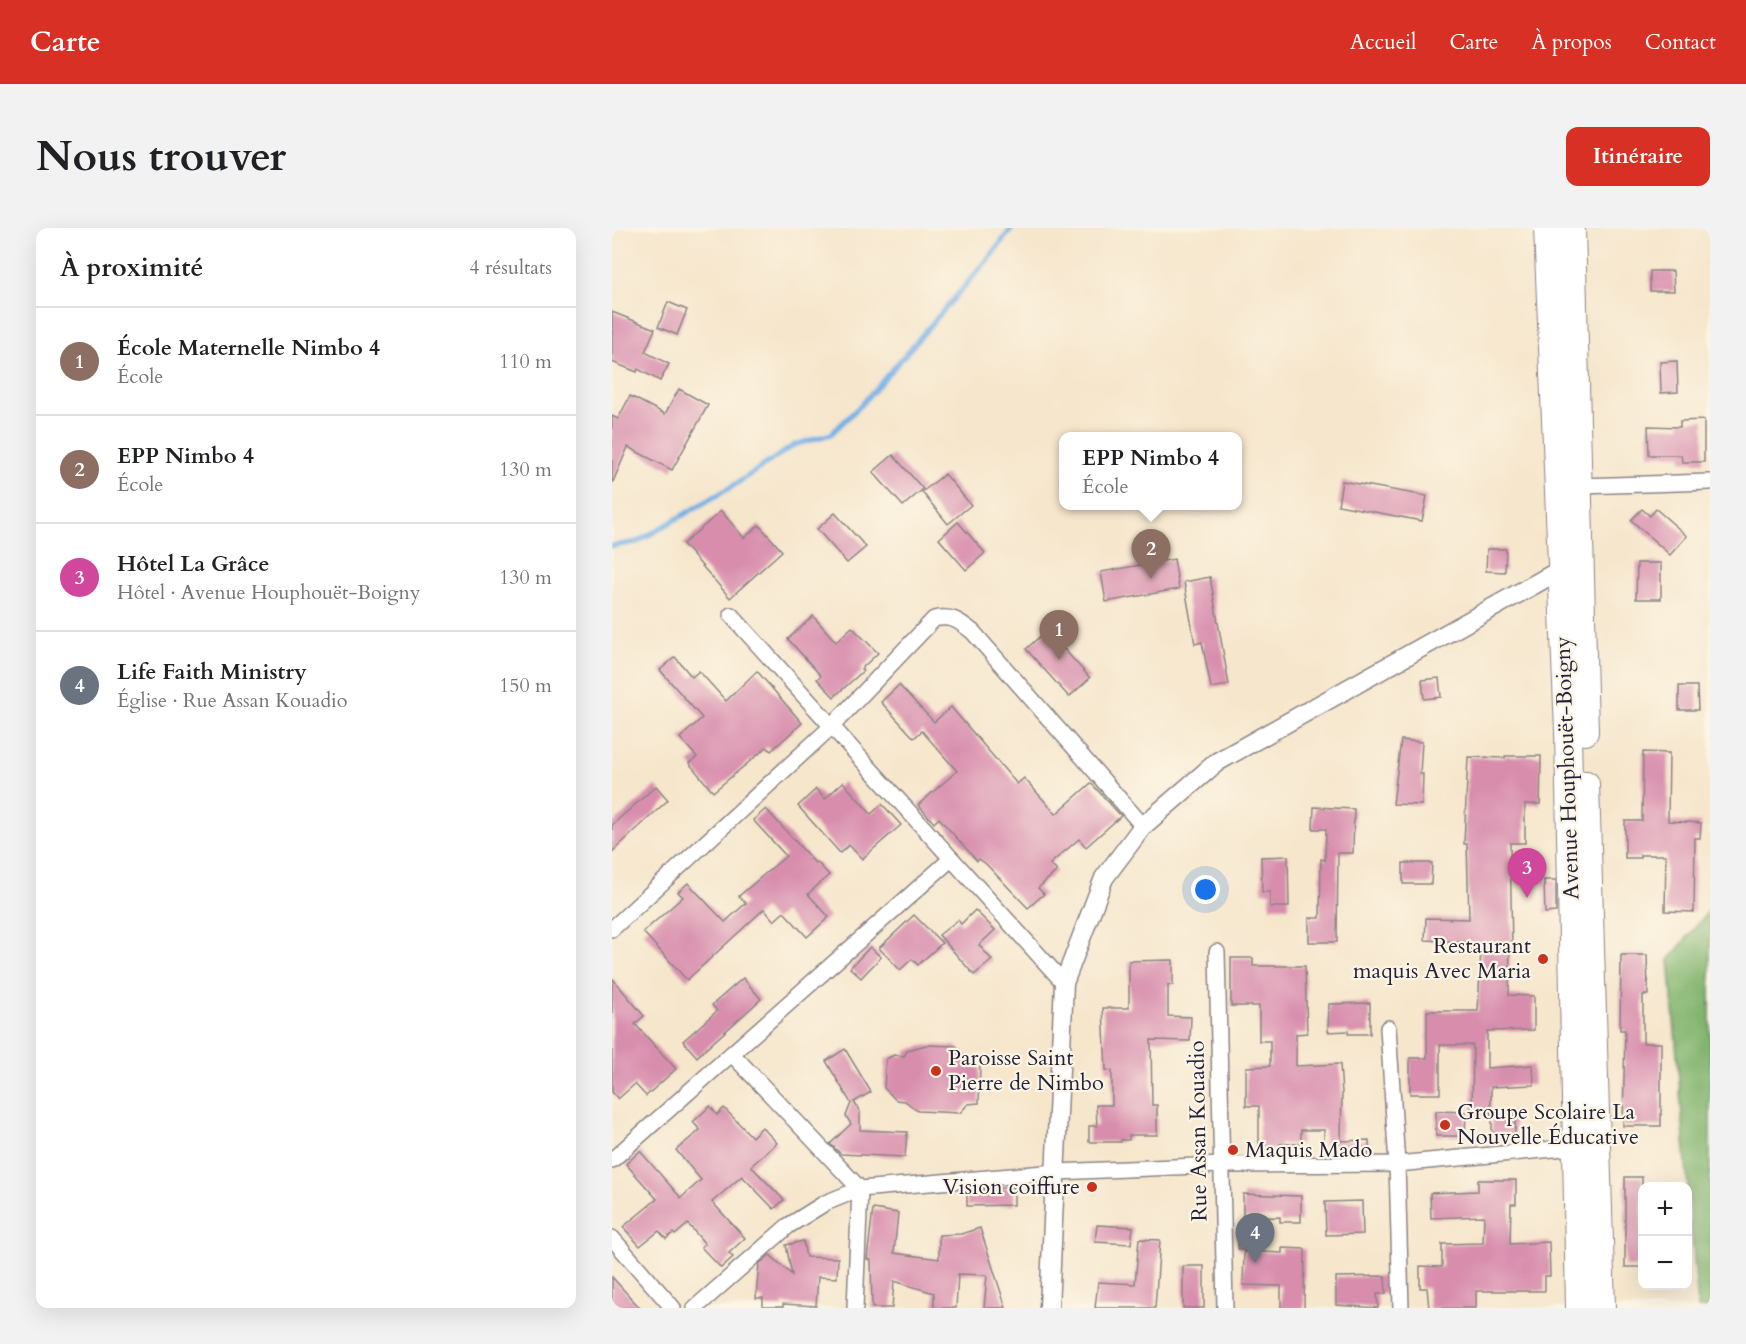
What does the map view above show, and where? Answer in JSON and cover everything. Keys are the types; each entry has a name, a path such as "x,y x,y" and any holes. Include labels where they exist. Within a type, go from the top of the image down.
{"highway":[{"name":"Avenue Houphouët-Boigny","path":"1547,228 1572,564 1602,1308"},
{"name":"Avenue Houphouët-Boigny","path":"1572,228 1580,486 1572,564 1569,758 1579,1308"}],"street":[{"path":"1580,486 1710,482"},
{"path":"1049,1308 1065,983 1104,878 1143,826 1217,762 1572,564"},
{"path":"731,615 1065,983"},
{"path":"612,929 831,727 934,620 945,617 956,619 973,632 1143,826"},
{"path":"612,1160 951,859"},
{"name":"Rue Assan Kouadio","path":"1217,952 1225,1308"},
{"path":"1388,1028 1397,1164 1401,1308"},
{"path":"732,1054 860,1189 855,1308"},
{"path":"695,1308 788,1226 825,1203 860,1189 1056,1172 1221,1165 1397,1164 1575,1147"},
{"path":"612,1238 673,1308"}],"green space":[{"path":"1710,909 1710,1308 1698,1308 1692,1236 1692,1182 1688,1182 1669,960"}],"building":[{"path":"1650,271 1673,271 1674,291 1650,291"},
{"path":"668,302 687,310 677,335 658,327"},
{"path":"612,312 655,329 645,352 669,364 660,381 638,369 637,372 612,362"},
{"path":"1677,361 1678,392 1661,393 1660,362"},
{"path":"679,389 708,405 672,470 628,447 612,484 612,416 618,419 630,396 665,414"},
{"path":"1704,420 1704,462 1682,462 1681,455 1649,455 1648,426 1680,427 1680,421"},
{"path":"893,455 923,489 903,506 873,472"},
{"path":"945,474 971,505 948,524 922,492"},
{"path":"1342,481 1427,496 1422,521 1338,505"},
{"path":"1642,509 1650,516 1656,509 1687,536 1670,555 1631,520"},
{"path":"721,511 744,538 759,525 782,551 730,598 683,544"},
{"path":"835,513 866,547 847,563 817,529"},
{"path":"958,522 985,553 966,570 939,539"},
{"path":"1487,549 1506,549 1505,572 1486,571"},
{"path":"1174,559 1179,589 1106,602 1101,572"},
{"path":"1637,563 1661,563 1661,599 1636,599"},
{"path":"1210,577 1229,685 1211,688 1202,642 1195,644 1184,582"},
{"path":"813,616 836,642 852,627 878,653 861,669 863,671 834,697 817,679 821,676 788,639"},
{"path":"1047,630 1090,678 1069,697 1026,649"},
{"path":"675,657 692,677 699,671 726,701 757,671 802,723 771,751 767,747 713,792 689,763 697,757 680,738 702,718 660,670"},
{"path":"1439,678 1441,697 1424,699 1422,680"},
{"path":"899,685 934,722 951,707 1017,784 1024,778 1056,814 1091,783 1121,816 1086,847 1079,839 1050,864 1057,871 1038,888 1044,894 1028,908 986,864 979,859 977,861 939,818 934,823 918,805 957,771 922,731 914,738 881,702"},
{"path":"1679,686 1697,686 1698,710 1679,710"},
{"path":"1401,740 1422,742 1420,774 1423,774 1422,805 1393,804"},
{"path":"1643,752 1669,753 1668,821 1701,823 1700,838 1695,838 1694,912 1665,911 1666,855 1640,855 1640,858 1625,858 1625,821 1642,821"},
{"path":"1505,756 1541,756 1540,804 1525,804 1525,843 1510,843 1512,949 1510,950 1509,995 1534,996 1534,1030 1487,1031 1487,1068 1533,1065 1534,1085 1491,1087 1491,1117 1472,1117 1473,1045 1440,1045 1440,1094 1410,1094 1410,1058 1427,1058 1427,1011 1478,1011 1481,949 1469,949 1469,942 1425,940 1426,918 1469,919 1467,844 1464,844 1468,757 1505,758"},
{"path":"843,782 871,814 882,804 901,825 862,859 849,845 840,853 798,806 816,789 825,799"},
{"path":"656,786 668,800 612,852 612,825"},
{"path":"1314,807 1354,809 1353,853 1338,853 1337,942 1309,942 1309,918 1320,918 1321,859 1325,860 1326,829 1313,829"},
{"path":"766,809 815,863 817,862 829,875 808,894 829,917 807,937 784,912 774,921 764,909 687,980 643,932 683,897 678,892 688,883 725,922 746,903 739,896 786,856 753,820"},
{"path":"1288,856 1289,907 1270,907 1270,892 1262,892 1261,857"},
{"path":"1403,863 1432,863 1431,884 1403,884"},
{"path":"1544,880 1556,880 1556,912 1545,913"},
{"path":"975,910 995,930 979,945 992,960 974,975 939,935 958,920 961,924"},
{"path":"914,915 942,943 918,965 912,959 900,970 879,948"},
{"path":"870,947 881,957 861,978 850,968"},
{"path":"1621,955 1647,955 1648,995 1643,995 1643,1043 1661,1043 1661,1126 1623,1126 1625,1030 1620,1030"},
{"path":"1231,958 1253,958 1253,966 1305,966 1307,1033 1296,1034 1296,1066 1340,1064 1341,1141 1369,1140 1369,1153 1324,1155 1324,1130 1301,1130 1301,1144 1280,1144 1280,1149 1259,1149 1259,1106 1246,1106 1246,1067 1270,1066 1270,1041 1259,1041 1259,1006 1231,1006"},
{"path":"1173,960 1173,985 1168,985 1168,1016 1191,1017 1190,1041 1151,1040 1152,1105 1157,1105 1157,1135 1129,1135 1129,1140 1121,1140 1121,1142 1089,1142 1089,1126 1097,1126 1096,1105 1112,1105 1112,1071 1106,1070 1103,1008 1129,1008 1129,961"},
{"path":"612,978 644,1016 635,1024 676,1069 646,1096 635,1084 618,1099 612,1092"},
{"path":"743,978 761,999 697,1057 683,1041 717,1011 712,1005"},
{"path":"1370,1003 1370,1034 1348,1034 1348,1031 1328,1032 1329,1004"},
{"path":"926,1045 956,1046 973,1065 980,1065 979,1103 968,1104 960,1113 918,1111 905,1101 896,1100 884,1088 886,1059 894,1055 904,1056 908,1050"},
{"path":"845,1049 871,1092 854,1102 860,1112 860,1130 907,1132 905,1157 841,1154 830,1144 851,1124 846,1116 851,1103 826,1061"},
{"path":"710,1106 717,1115 724,1108 752,1137 762,1127 777,1143 751,1166 784,1200 774,1209 742,1176 712,1202 745,1238 729,1253 733,1257 721,1268 701,1247 705,1244 688,1224 666,1239 659,1231 640,1246 623,1227 657,1199 626,1164 640,1151 681,1198 701,1180 676,1150 700,1130 693,1122"},
{"path":"1436,1111 1466,1112 1465,1136 1436,1136"},
{"path":"1492,1112 1515,1112 1515,1133 1492,1133"},
{"path":"1625,1177 1642,1177 1642,1182 1638,1182 1638,1267 1625,1267"},
{"path":"1478,1180 1516,1180 1516,1204 1511,1204 1510,1244 1549,1242 1550,1276 1545,1276 1545,1291 1476,1291 1476,1308 1429,1308 1427,1288 1420,1288 1420,1266 1442,1267 1442,1244 1483,1243 1484,1216 1431,1218 1430,1193 1478,1191"},
{"path":"1014,1187 1014,1205 967,1206 967,1190"},
{"path":"1243,1194 1301,1196 1301,1222 1280,1222 1280,1217 1243,1218"},
{"path":"1362,1201 1363,1234 1326,1235 1325,1202"},
{"path":"873,1209 898,1213 894,1253 939,1259 939,1235 961,1234 980,1228 1006,1308 984,1308 987,1275 958,1274 956,1308 934,1308 934,1293 894,1281 892,1308 872,1308 871,1260 867,1259"},
{"path":"1097,1225 1133,1227 1131,1244 1095,1242"},
{"path":"1238,1232 1252,1232 1252,1249 1238,1249"},
{"path":"1139,1239 1160,1240 1155,1308 1095,1308 1098,1282 1135,1284"},
{"path":"803,1241 806,1257 838,1258 837,1278 818,1277 816,1306 783,1304 783,1307 763,1307 763,1298 756,1298 759,1264 770,1255 792,1275 786,1245"},
{"path":"1282,1248 1305,1249 1304,1308 1281,1308 1281,1286 1243,1285 1244,1251 1282,1253"},
{"path":"1183,1266 1204,1266 1204,1308 1183,1308"},
{"path":"1385,1276 1386,1294 1377,1294 1378,1308 1336,1305 1336,1277"},
{"path":"612,1277 640,1308 612,1308"}],"waterway":[{"path":"612,546 637,542 736,484 794,445 831,434 862,404 990,257 1012,228"}],"place":[{"name":"EPP Nimbo 4","path":"1151,579"},
{"name":"École Maternelle Nimbo 4","path":"1059,660"},
{"name":"Hôtel La Grâce","path":"1527,898"},
{"name":"Restaurant maquis Avec Maria","path":"1543,959"},
{"name":"Paroisse Saint Pierre de Nimbo","path":"936,1071"},
{"name":"Groupe Scolaire La Nouvelle Éducative","path":"1445,1125"},
{"name":"Maquis Mado","path":"1233,1150"},
{"name":"Vision coiffure","path":"1092,1187"},
{"name":"Life Faith Ministry","path":"1255,1263"}]}
